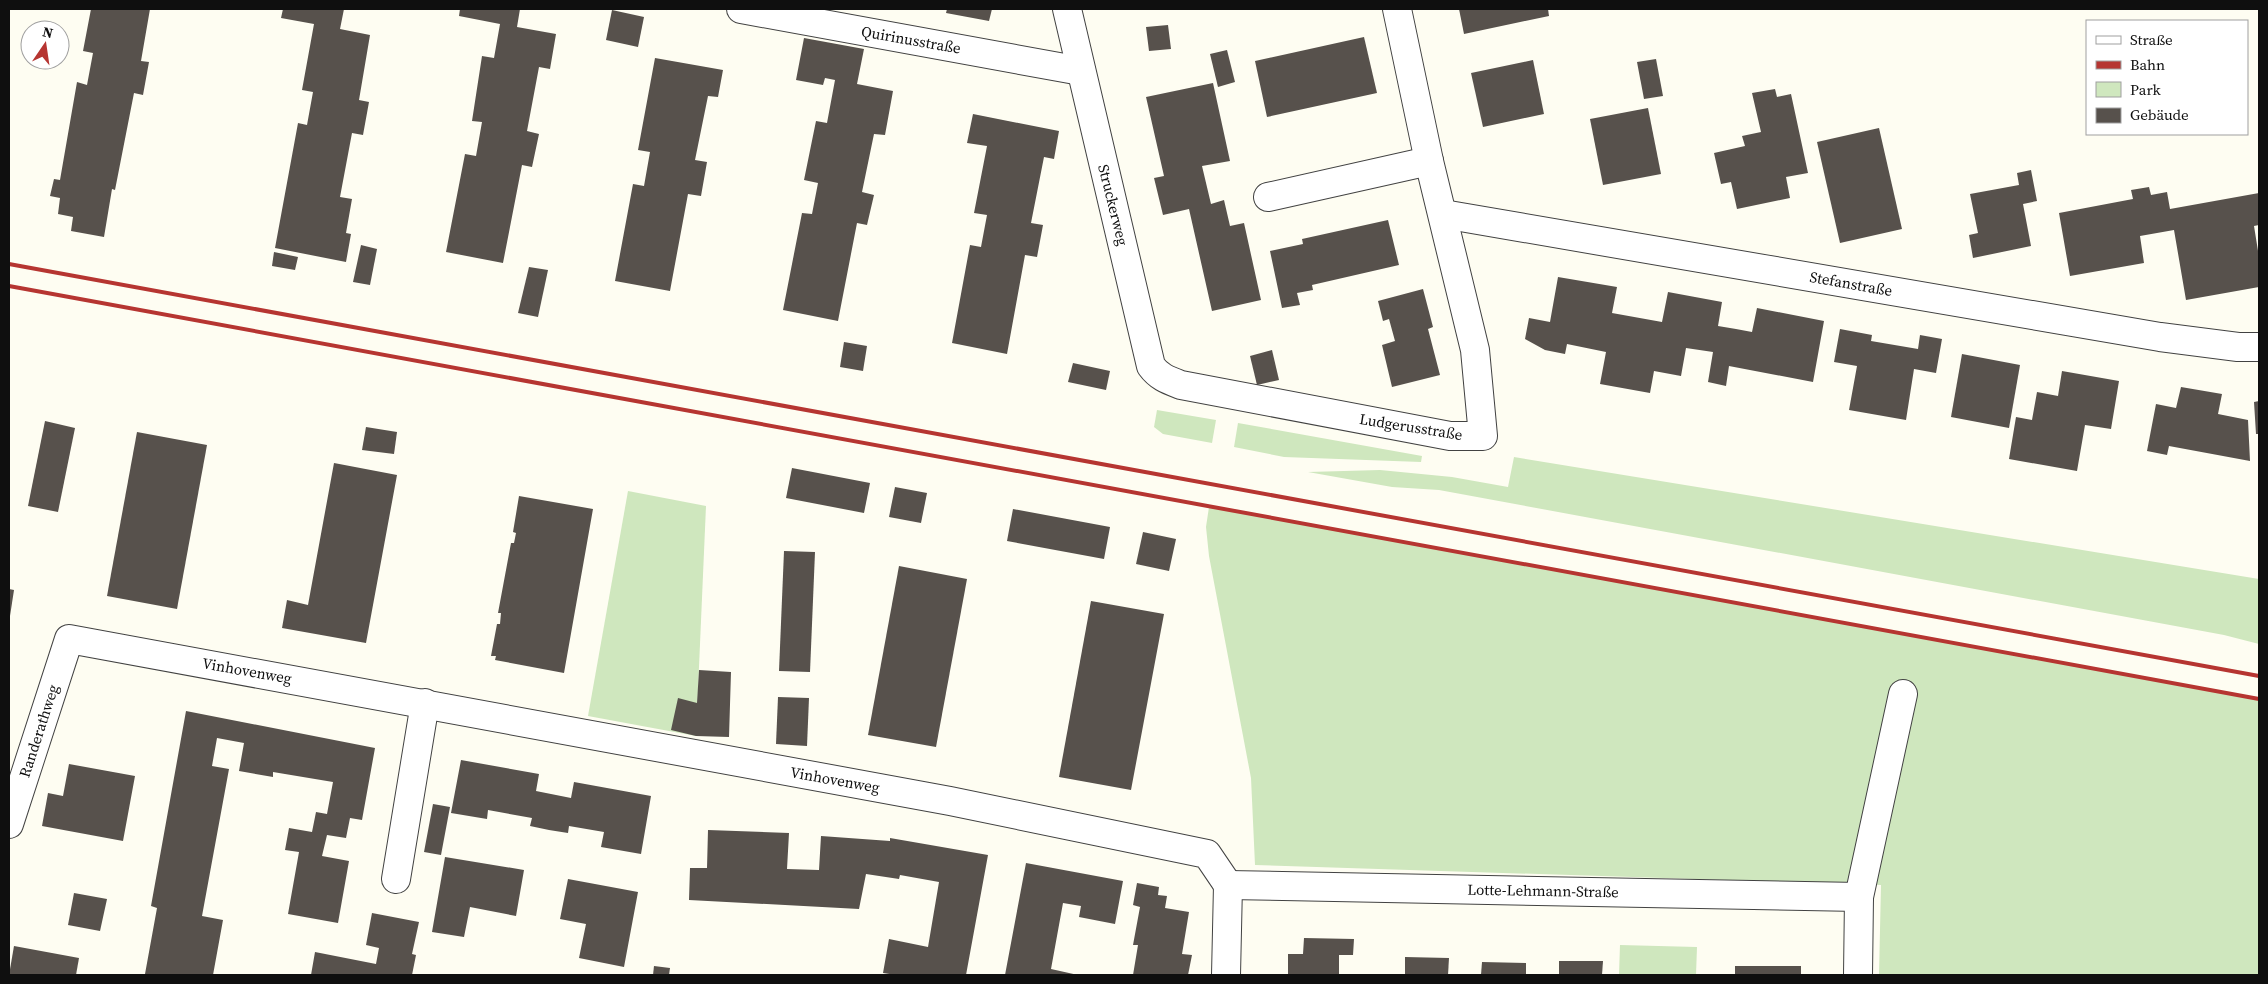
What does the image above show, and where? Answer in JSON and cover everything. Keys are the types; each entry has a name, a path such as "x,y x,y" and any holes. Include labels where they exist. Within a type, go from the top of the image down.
{"street":[{"name":"Quirinusstraße","path":"741,9 1081,71"},
{"name":"Struckerweg","path":"1067,9 1151,366 1160,376 1182,384"},
{"name":"Ludgerusstraße","path":"1182,384 1450,436 1483,436 1475,350 1444,214 1429,161 1397,9"},
{"path":"1268,197 1429,161"},
{"name":"Stefanstraße","path":"1444,214 2160,337 2238,347 2259,347"},
{"name":"Vinhovenweg","path":"69,639 950,801 1207,854 1228,885"},
{"name":"Randerathweg","path":"9,824 69,639"},
{"path":"1858,975 1859,897 1903,694"},
{"path":"396,879 425,703"},
{"path":"1226,975 1228,885"},
{"name":"Lotte-Lehmann-Straße","path":"1228,885 1859,897"}],"green space":[{"path":"1157,410 1216,420 1212,443 1163,434 1154,427"},
{"path":"1238,423 1422,456 1421,462 1284,457 1234,447"},
{"path":"1514,457 2259,579 2259,644 2224,635 1439,490 1392,487 1308,472 1380,470 1452,477 1508,487"},
{"path":"628,491 706,506 696,736 588,716"},
{"path":"1209,507 2259,699 2259,975 1879,975 1881,885 1255,865 1251,778 1209,556 1206,527"},
{"path":"1620,945 1697,947 1696,975 1619,975"}],"building":[{"path":"91,9 150,9 141,61 149,62 143,95 134,93 115,190 112,189 104,237 71,231 73,217 58,214 60,198 50,196 54,179 60,180 77,82 87,85 93,53 83,51"},
{"path":"283,9 344,9 340,29 370,35 359,100 369,102 363,135 352,133 340,197 352,199 346,233 351,234 346,262 275,248 298,123 307,125 313,92 302,90 314,24 281,18"},
{"path":"460,9 520,9 517,27 556,34 550,69 539,67 527,131 539,134 532,167 522,165 503,263 446,252 465,154 476,156 482,122 472,121 482,56 494,58 500,24 459,16"},
{"path":"947,9 992,9 989,21 946,13"},
{"path":"1459,9 1548,9 1549,16 1464,34"},
{"path":"612,10 644,17 638,47 606,40"},
{"path":"1168,25 1171,49 1149,51 1146,27"},
{"path":"1364,37 1377,93 1267,117 1255,61"},
{"path":"804,38 864,49 857,84 893,91 885,135 874,134 862,192 874,195 867,225 857,223 838,321 783,310 802,213 812,214 818,183 804,180 816,121 827,123 835,80 825,78 823,85 796,80"},
{"path":"1227,50 1235,82 1218,87 1210,54"},
{"path":"655,58 723,70 718,97 708,96 695,160 707,162 701,196 688,194 670,291 615,281 633,184 644,186 650,152 638,150"},
{"path":"1656,59 1663,96 1644,99 1637,62"},
{"path":"1533,60 1544,114 1483,127 1471,73"},
{"path":"1213,83 1230,161 1202,166 1211,204 1224,200 1230,226 1244,223 1261,300 1212,311 1189,209 1163,215 1154,178 1164,176 1146,97"},
{"path":"1775,89 1777,97 1791,94 1808,173 1786,177 1790,198 1737,209 1731,182 1721,184 1714,153 1745,146 1742,136 1761,132 1752,93"},
{"path":"1648,108 1661,174 1603,185 1590,119"},
{"path":"973,114 1059,131 1054,159 1044,157 1031,223 1043,225 1037,257 1025,255 1007,354 952,343 970,245 981,247 987,215 974,213 987,146 967,143"},
{"path":"1879,128 1902,229 1840,243 1817,142"},
{"path":"2031,170 2037,201 2023,204 2031,246 1973,258 1969,235 1978,233 1970,194 2019,185 2017,173"},
{"path":"2149,187 2151,195 2167,192 2170,209 2259,193 2259,225 2254,226 2259,257 2259,287 2186,300 2174,230 2140,236 2144,263 2070,276 2059,213 2133,199 2131,190"},
{"path":"1388,220 1399,265 1312,285 1313,290 1297,293 1300,305 1282,308 1270,251 1303,244 1302,239"},
{"path":"361,245 377,249 370,285 353,282"},
{"path":"274,252 298,257 295,270 272,266"},
{"path":"529,267 548,270 538,317 518,313"},
{"path":"1558,277 1617,287 1612,313 1662,322 1668,292 1722,302 1718,326 1752,332 1757,308 1824,321 1813,382 1729,366 1726,386 1708,382 1713,352 1686,348 1681,376 1654,371 1650,393 1600,384 1606,352 1567,344 1565,354 1545,350 1525,339 1529,318 1550,322"},
{"path":"1423,289 1433,327 1428,329 1440,375 1392,387 1382,345 1395,341 1389,319 1383,321 1378,301"},
{"path":"1840,329 1872,335 1871,341 1918,349 1920,335 1942,339 1936,373 1914,369 1906,420 1849,410 1857,366 1834,362"},
{"path":"844,342 867,346 863,371 840,367"},
{"path":"1272,350 1279,380 1257,385 1250,356"},
{"path":"1962,354 2020,365 2009,428 1951,417"},
{"path":"1073,363 1110,371 1106,390 1068,382"},
{"path":"2062,371 2119,381 2111,429 2085,425 2077,471 2009,459 2016,417 2032,420 2037,392 2058,396"},
{"path":"2181,387 2222,394 2218,414 2248,420 2250,461 2169,446 2167,455 2147,451 2156,404 2176,408"},
{"path":"2259,401 2259,434 2256,434 2254,402"},
{"path":"45,421 75,428 58,512 28,506"},
{"path":"366,427 397,432 394,454 362,450"},
{"path":"137,432 207,445 177,609 107,596"},
{"path":"334,463 397,475 366,643 282,628 287,600 308,605"},
{"path":"792,468 870,483 864,513 786,498"},
{"path":"895,487 927,493 921,523 889,517"},
{"path":"519,496 593,509 564,673 495,660 496,656 491,656 497,624 500,624 501,613 498,613 511,543 514,543 516,533 513,532"},
{"path":"1013,509 1110,527 1104,559 1007,541"},
{"path":"1143,532 1176,539 1169,571 1136,564"},
{"path":"784,551 815,552 810,672 779,671"},
{"path":"899,566 967,579 936,747 868,735"},
{"path":"9,589 14,590 10,616 9,616"},
{"path":"1091,601 1164,614 1131,790 1059,777"},
{"path":"699,670 731,672 729,737 696,736 671,730 678,698 697,703"},
{"path":"778,697 809,698 807,746 776,744"},
{"path":"186,711 375,748 362,820 350,818 346,838 327,835 322,856 349,861 338,923 288,914 299,852 285,850 289,828 312,832 316,812 327,814 333,782 273,772 273,777 239,771 244,743 217,738 212,766 229,769 202,916 223,920 213,975 145,974 157,908 151,906"},
{"path":"461,760 539,774 536,791 571,798 574,782 651,796 641,854 601,847 604,832 569,826 568,833 549,830 530,826 532,818 488,810 487,819 451,813"},
{"path":"69,764 135,776 123,841 42,826 48,793 63,796"},
{"path":"433,804 450,807 441,855 424,852"},
{"path":"708,830 789,833 787,869 819,870 821,836 890,841 890,838 988,855 966,975 896,975 883,973 889,939 928,947 939,882 900,875 899,879 866,874 859,909 689,900 690,868 707,868"},
{"path":"445,857 524,870 516,916 470,907 464,937 432,932"},
{"path":"1026,863 1123,881 1115,924 1079,917 1081,906 1063,903 1051,969 1078,975 1005,975"},
{"path":"568,879 638,892 624,967 579,958 586,924 560,919"},
{"path":"1137,883 1159,887 1158,895 1167,896 1165,908 1189,912 1182,954 1192,955 1188,975 1133,975 1138,945 1133,945 1140,907 1133,905"},
{"path":"74,893 107,899 100,931 68,925"},
{"path":"372,913 419,922 412,954 416,955 412,975 311,975 315,952 376,964 379,948 366,945"},
{"path":"1304,938 1354,939 1353,955 1339,955 1339,975 1288,975 1288,954 1303,954"},
{"path":"14,946 79,958 76,975 9,975"},
{"path":"1405,957 1449,958 1448,975 1405,975"},
{"path":"1559,961 1603,961 1602,975 1559,975"},
{"path":"1482,962 1526,963 1526,975 1481,975"},
{"path":"654,966 670,968 669,975 653,975"},
{"path":"1735,966 1801,966 1801,975 1735,975"}],"railway":[{"path":"9,264 2259,676"},
{"path":"9,286 2259,699"}]}
